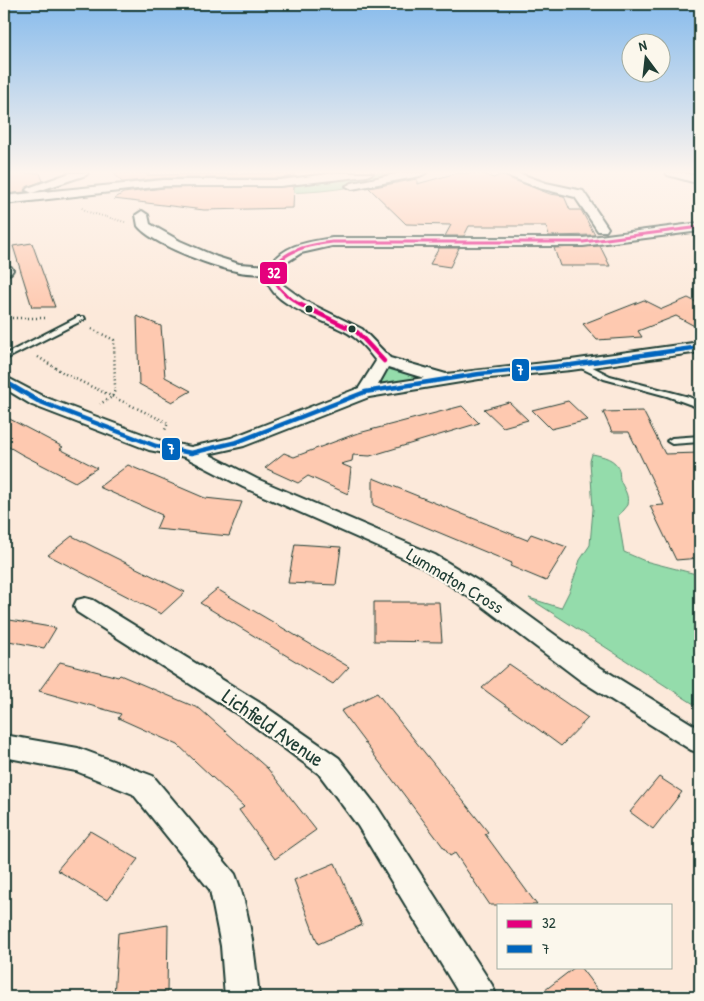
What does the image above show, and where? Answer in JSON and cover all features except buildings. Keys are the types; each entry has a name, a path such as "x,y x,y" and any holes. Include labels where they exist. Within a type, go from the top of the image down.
{"street":[{"path":"143,220 144,226 156,235 234,267 273,270"},
{"path":"597,220 602,228"},
{"path":"447,379 384,361 367,340 352,329 309,309 283,293 273,280 273,270 279,262 295,251 305,247 332,242 583,242 678,232 700,227"},
{"path":"4,381 38,401 79,417 156,446 191,453 237,442 365,392 447,379 580,364 700,347"},
{"path":"365,392 384,361"},
{"name":"Lummaton Cross","path":"191,453 250,483 426,560 485,596 589,673 700,742"},
{"name":"Lichfield Avenue","path":"85,606 251,710 329,766 368,817 480,997"},
{"path":"4,746 78,760 143,785 224,884 236,946 242,997"}],"lane":[{"path":"4,358 79,320"},
{"path":"580,364 593,373 685,397 700,405"},
{"path":"672,441 700,438"}],"path":[{"path":"113,220 120,222 138,220"},
{"path":"4,318 71,318 79,320 114,340 114,390 112,397 79,417"},
{"path":"24,348 67,375 168,423 156,446"}],"green space":[{"path":"384,361 447,379 365,392"},
{"path":"592,454 612,461 619,470 620,481 627,498 627,505 618,516 624,552 645,561 700,575 700,708 529,598 561,608 570,590 580,560 590,545 593,509 590,461"}],"transit line":[{"name":"32","path":"384,361 357,332 300,305 284,294 274,279 274,272 282,259 305,247 332,242 583,242 700,227"},
{"name":"7","path":"4,381 38,401 156,446 191,453 237,442 365,392 479,374 571,365 700,347"}]}
